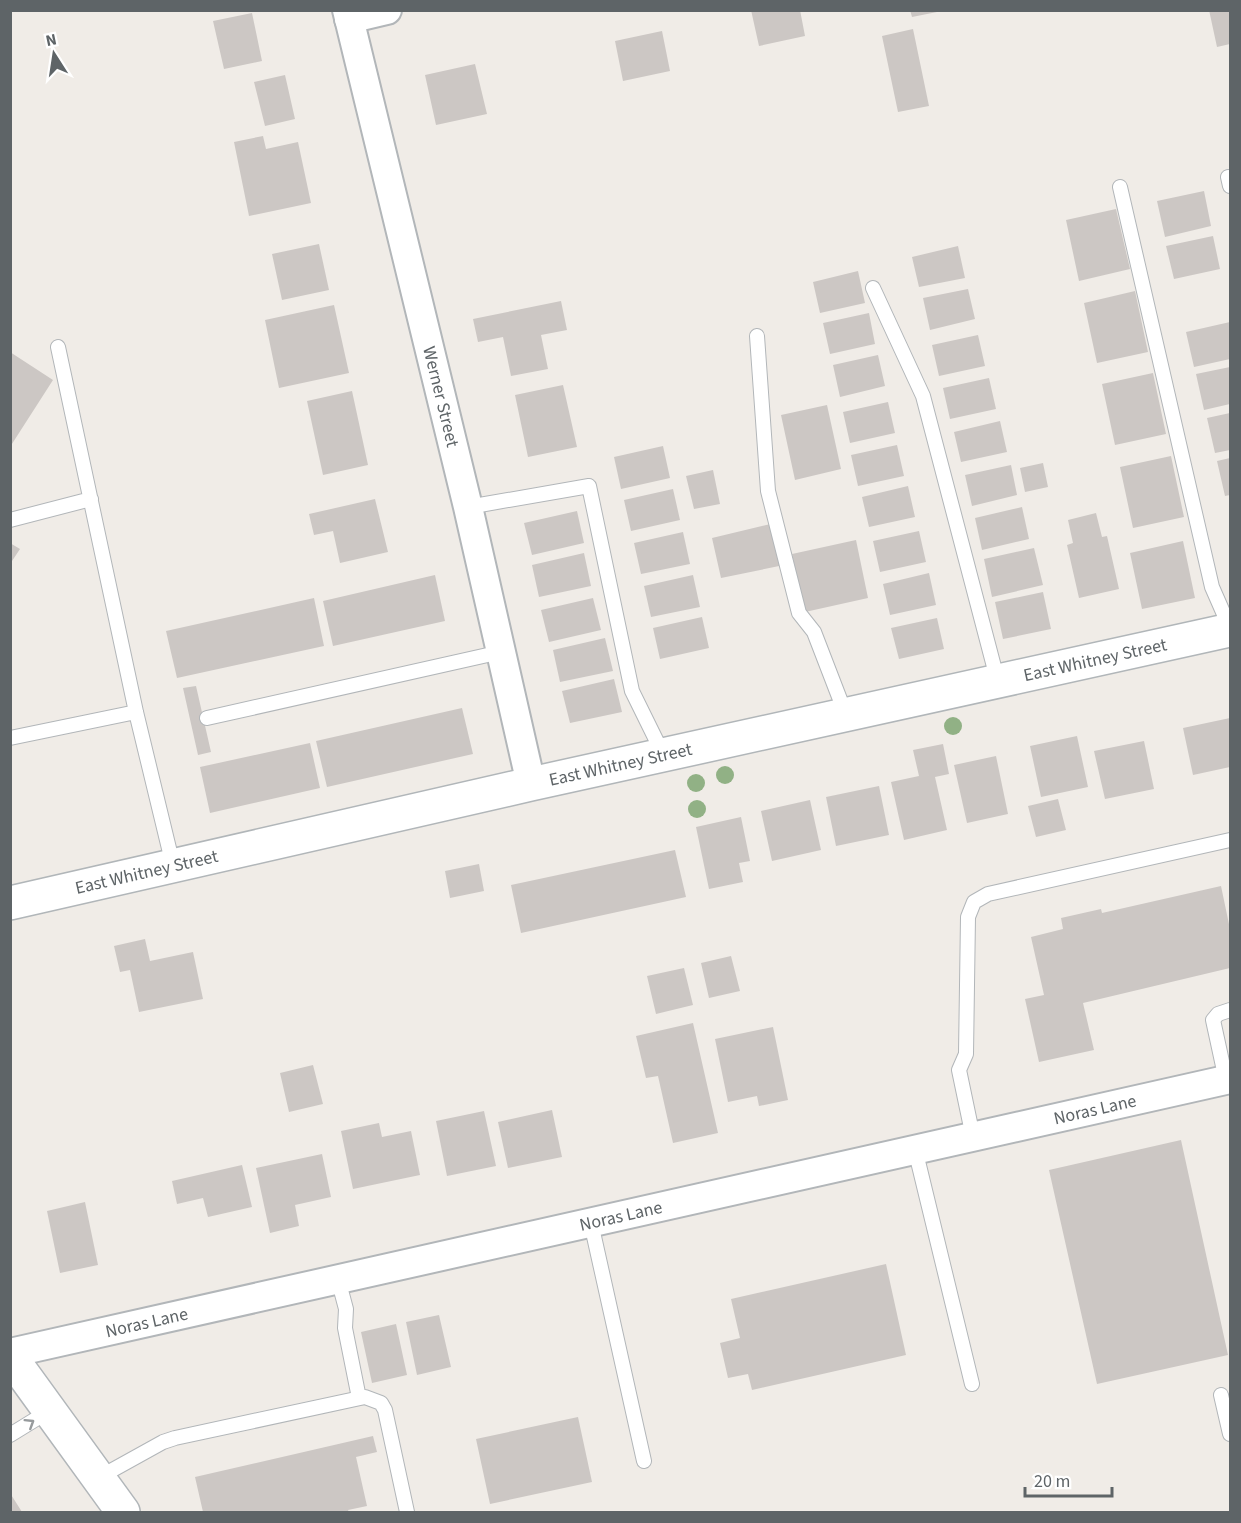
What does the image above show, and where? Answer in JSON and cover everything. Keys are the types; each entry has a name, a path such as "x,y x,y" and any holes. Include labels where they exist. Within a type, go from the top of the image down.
{"street":[{"path":"348,15 387,10"},
{"name":"Werner Street","path":"348,15 468,507 531,784"},
{"name":"East Whitney Street","path":"10,903 531,784 1230,629"},
{"name":"Noras Lane","path":"10,1354 1228,1079"},
{"path":"10,1354 123,1512"}],"lane":[{"path":"1120,187 1212,586 1230,629"},
{"path":"873,288 923,396 998,682"},
{"path":"757,336 768,491 799,613 814,632 846,715"},
{"path":"58,346 136,712 173,865"},
{"path":"468,507 589,486 632,691 664,756"},
{"path":"10,520 91,499"},
{"path":"207,718 501,652"},
{"path":"10,738 136,712"},
{"path":"973,1137 959,1071 966,1054 968,917 974,902 988,894 1230,840"},
{"path":"1228,1079 1213,1020 1218,1014 1230,1010"},
{"path":"915,1149 972,1384"},
{"path":"591,1223 644,1461"},
{"path":"338,1279 346,1309 345,1328 359,1398"},
{"path":"1221,1395 1230,1434"},
{"path":"98,1478 163,1442 175,1438 359,1398 371,1398 381,1403 385,1410 407,1512"},
{"path":"10,1435 50,1411"}],"building":[{"path":"751,10 800,10 805,36 759,46"},
{"path":"910,10 937,10 937,12 912,17"},
{"path":"1209,10 1230,10 1230,44 1217,47"},
{"path":"252,13 262,61 224,69 213,21"},
{"path":"913,29 929,106 898,112 882,36"},
{"path":"662,31 670,71 623,81 615,41"},
{"path":"475,64 487,114 436,125 425,75"},
{"path":"285,75 295,119 265,126 254,82"},
{"path":"263,136 266,149 298,142 311,203 249,216 234,142"},
{"path":"1204,191 1211,226 1165,237 1157,201"},
{"path":"1116,209 1130,269 1079,281 1066,220"},
{"path":"1213,236 1220,269 1174,279 1166,246"},
{"path":"319,244 329,290 282,300 272,254"},
{"path":"958,246 965,278 919,287 912,257"},
{"path":"858,271 865,303 820,313 813,282"},
{"path":"968,289 975,319 930,330 923,298"},
{"path":"1135,291 1148,352 1097,363 1084,303"},
{"path":"561,301 567,330 541,335 548,369 511,376 503,337 478,342 473,319"},
{"path":"334,305 349,373 279,388 265,320"},
{"path":"869,313 875,344 830,354 823,323"},
{"path":"1230,322 1230,359 1194,367 1186,332"},
{"path":"978,335 985,366 939,376 932,345"},
{"path":"10,352 53,380 10,447"},
{"path":"878,355 885,386 840,397 833,365"},
{"path":"1230,367 1230,404 1204,410 1196,374"},
{"path":"1153,373 1166,434 1115,445 1102,384"},
{"path":"989,378 996,409 950,419 943,388"},
{"path":"563,385 577,447 528,457 515,395"},
{"path":"352,391 368,465 323,475 307,401"},
{"path":"888,402 895,433 850,443 843,412"},
{"path":"827,405 841,469 795,480 781,415"},
{"path":"1230,413 1230,450 1215,453 1207,418"},
{"path":"1000,421 1007,452 961,462 954,432"},
{"path":"897,445 904,476 858,486 851,455"},
{"path":"663,446 670,478 621,489 614,457"},
{"path":"1171,456 1184,517 1133,528 1120,467"},
{"path":"1230,458 1230,495 1225,496 1217,461"},
{"path":"1043,463 1048,487 1025,492 1020,468"},
{"path":"1011,465 1017,495 972,506 965,475"},
{"path":"713,470 720,504 694,509 686,476"},
{"path":"908,486 915,517 869,527 862,497"},
{"path":"673,489 680,520 631,531 624,500"},
{"path":"375,499 388,552 340,563 333,531 314,535 309,514"},
{"path":"1022,507 1029,539 982,550 975,518"},
{"path":"577,511 584,543 532,555 524,523"},
{"path":"1096,513 1102,537 1107,536 1119,589 1079,598 1067,545 1073,543 1068,520"},
{"path":"775,523 784,565 721,578 712,538"},
{"path":"919,531 926,562 880,572 873,541"},
{"path":"683,532 690,564 641,574 634,543"},
{"path":"856,540 868,598 805,612 792,554"},
{"path":"1183,541 1195,598 1142,609 1130,553"},
{"path":"10,543 20,549 10,564"},
{"path":"1034,548 1043,585 992,597 984,559"},
{"path":"584,553 591,586 539,597 532,565"},
{"path":"929,573 936,605 890,615 883,584"},
{"path":"435,575 445,621 333,646 323,601"},
{"path":"693,575 700,607 651,617 644,586"},
{"path":"1043,592 1051,629 1003,639 995,602"},
{"path":"314,598 324,646 177,678 166,631"},
{"path":"593,598 601,630 549,642 541,610"},
{"path":"702,617 709,648 660,659 653,628"},
{"path":"937,618 944,649 899,659 891,628"},
{"path":"605,638 613,671 560,682 553,650"},
{"path":"614,679 622,712 570,723 562,691"},
{"path":"196,686 211,752 198,755 183,688"},
{"path":"462,708 473,754 327,787 316,741"},
{"path":"1230,718 1230,767 1193,775 1183,728"},
{"path":"1077,736 1088,787 1041,797 1030,746"},
{"path":"1144,741 1154,789 1105,799 1094,751"},
{"path":"310,743 320,788 210,813 200,767"},
{"path":"943,744 949,774 935,777 947,830 904,840 891,782 919,776 913,750"},
{"path":"996,756 1008,814 967,823 954,765"},
{"path":"879,786 889,835 836,846 826,797"},
{"path":"1058,799 1066,830 1036,837 1028,806"},
{"path":"810,800 821,850 772,861 761,811"},
{"path":"741,817 750,861 739,863 743,882 709,889 696,827"},
{"path":"675,850 686,897 521,933 511,885"},
{"path":"479,864 484,891 450,898 445,871"},
{"path":"1221,886 1230,929 1230,968 1083,1003 1094,1050 1039,1062 1025,999 1044,995 1031,937 1063,929 1061,918 1101,909 1102,913"},
{"path":"145,939 150,961 193,952 203,999 139,1012 130,970 120,972 114,946"},
{"path":"731,956 740,991 709,998 701,963"},
{"path":"684,968 693,1005 656,1014 647,976"},
{"path":"693,1023 718,1133 673,1143 658,1076 646,1078 636,1036"},
{"path":"773,1027 788,1100 759,1106 757,1096 728,1102 715,1039"},
{"path":"313,1065 323,1104 289,1112 280,1073"},
{"path":"552,1110 562,1157 508,1168 498,1122"},
{"path":"484,1111 496,1166 447,1176 436,1121"},
{"path":"379,1123 382,1137 411,1131 420,1175 353,1189 341,1131"},
{"path":"1181,1140 1228,1355 1097,1384 1049,1170"},
{"path":"322,1154 331,1197 295,1205 299,1226 270,1233 256,1168"},
{"path":"242,1165 252,1207 208,1217 203,1198 177,1204 172,1181"},
{"path":"85,1202 98,1265 60,1273 47,1211"},
{"path":"886,1264 906,1355 752,1390 748,1374 728,1378 720,1343 740,1338 731,1299"},
{"path":"439,1315 451,1367 417,1375 406,1322"},
{"path":"396,1324 407,1375 372,1383 361,1332"},
{"path":"578,1417 592,1482 490,1504 476,1439"},
{"path":"373,1436 377,1452 356,1457 367,1506 348,1510 349,1512 203,1512 195,1477"},
{"path":"10,1493 22,1512 10,1512"}]}
